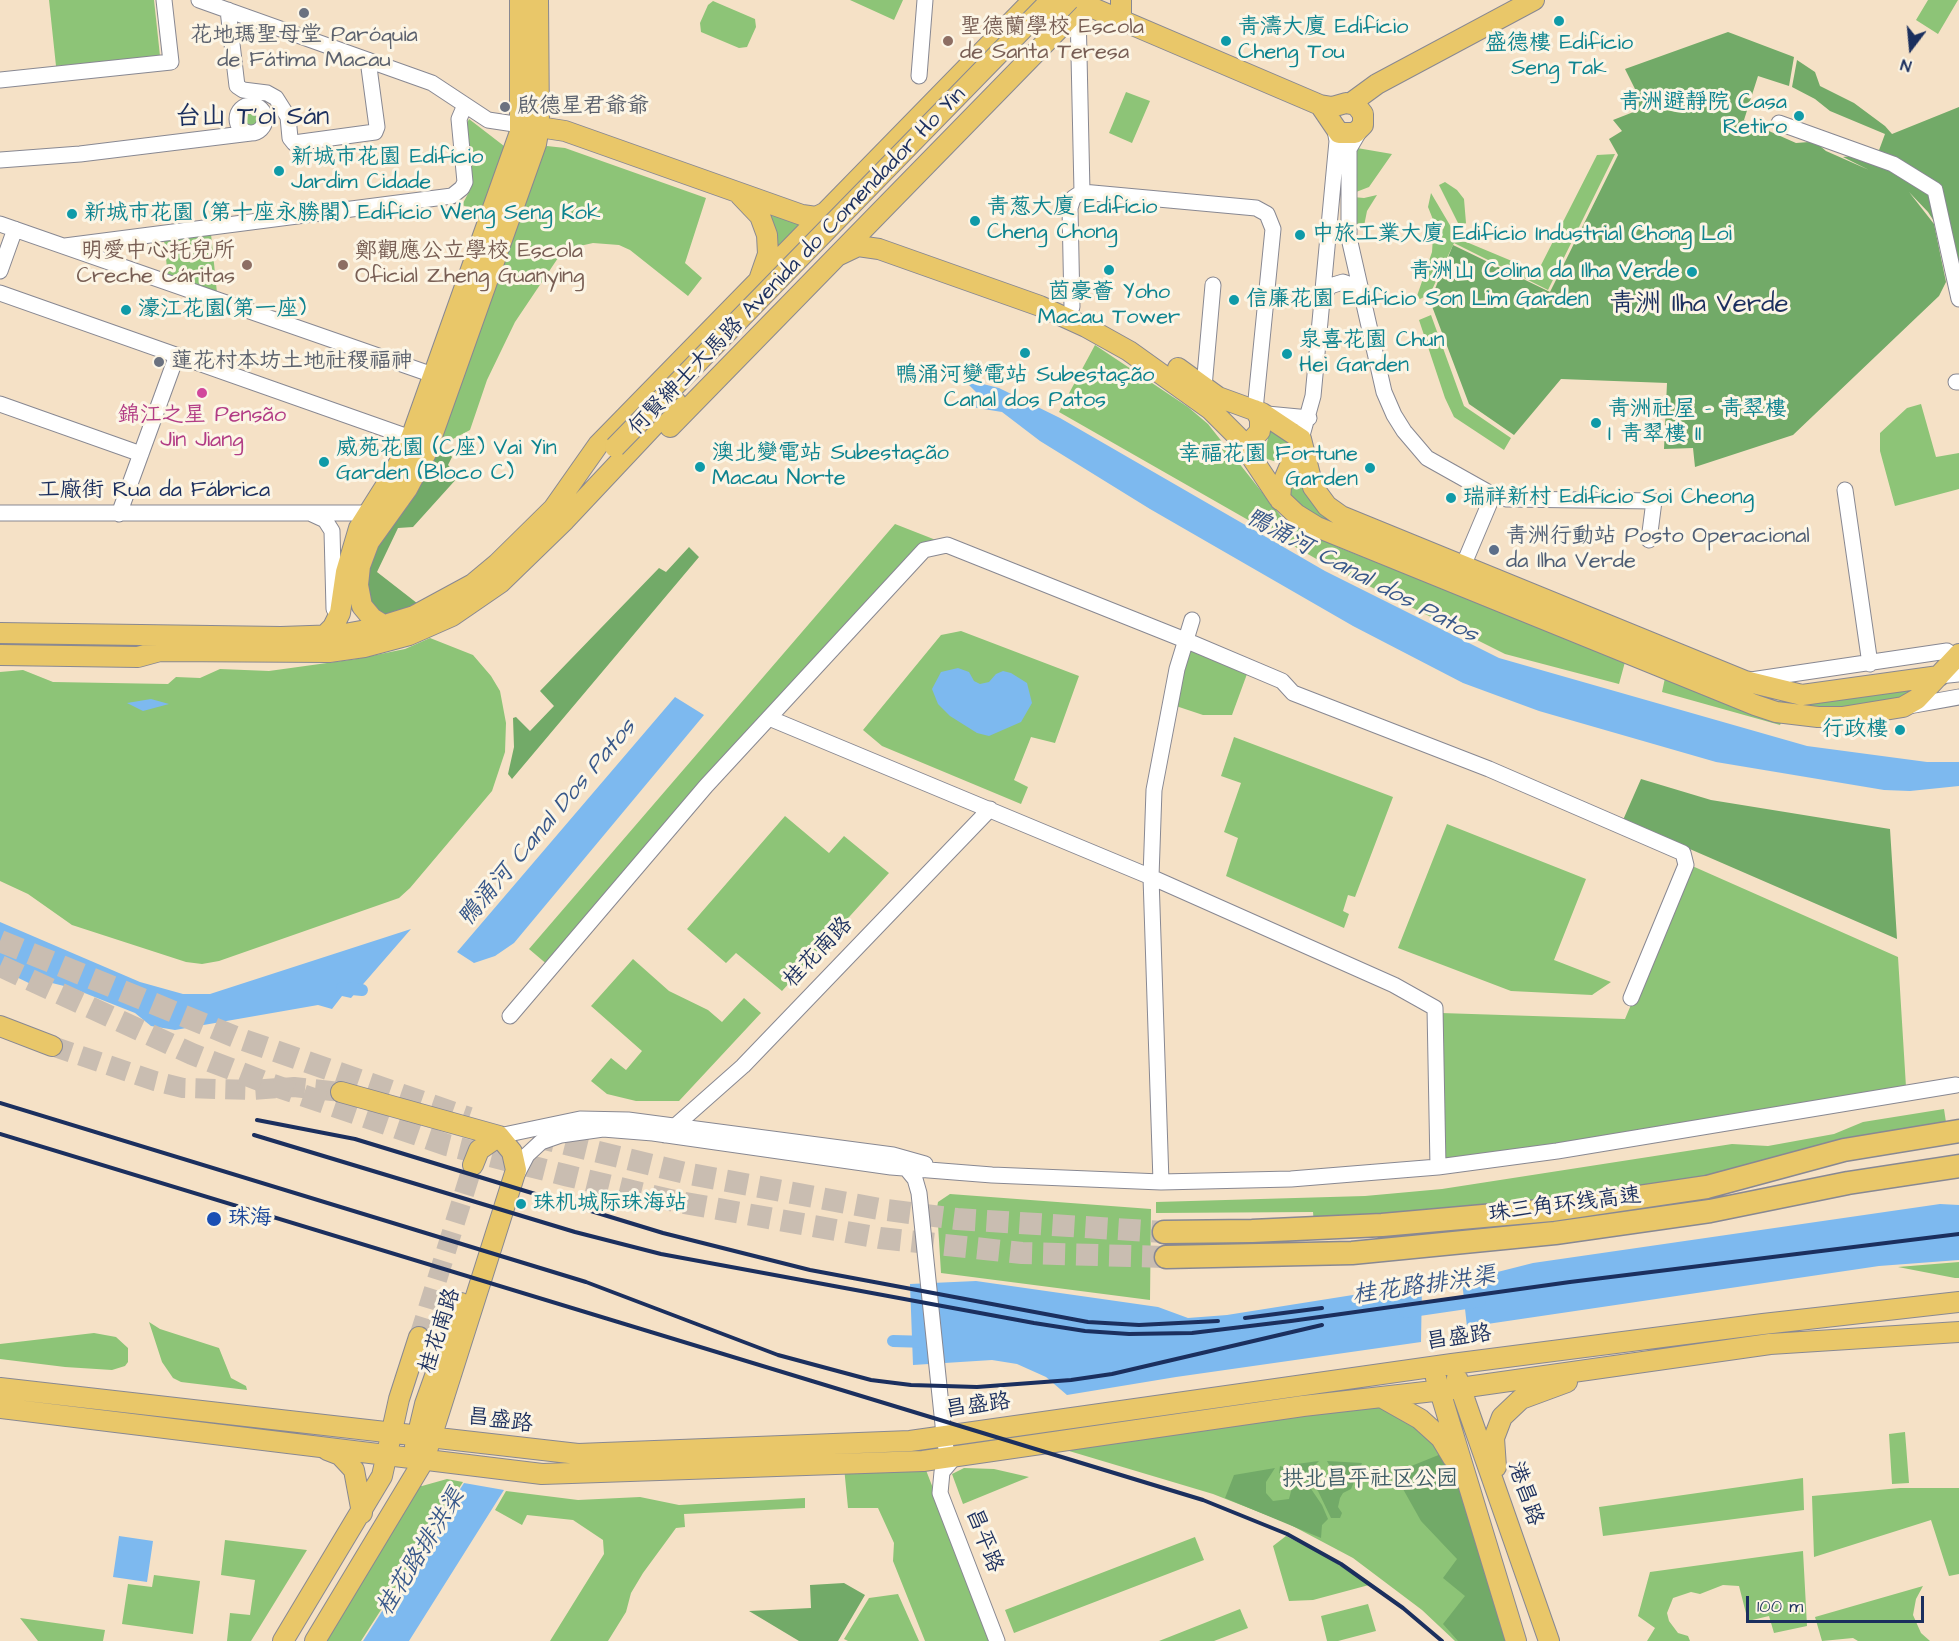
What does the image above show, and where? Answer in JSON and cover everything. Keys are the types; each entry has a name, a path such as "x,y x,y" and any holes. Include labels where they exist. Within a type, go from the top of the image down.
{"highway":[{"name":"珠三角环线高速","path":"1164,1232 1252,1231 1382,1225 1551,1210 1707,1186 1844,1150 1959,1131"},
{"name":"珠三角环线高速","path":"1166,1257 1352,1253 1472,1242 1710,1211 1848,1183 1956,1167"}],"main road":[{"path":"520,0 530,126"},
{"path":"329,631 340,613 349,557 367,513 395,471 411,438 433,375 494,233 530,126 538,82 537,0"},
{"name":"何賢紳士大馬路 Avenida do Comendador Ho Yin","path":"559,515 598,445 1033,0"},
{"path":"619,451 1051,0"},
{"path":"1053,36 1060,16 1056,0"},
{"path":"1121,0 1121,20"},
{"path":"619,451 1078,3 1343,115 1377,84 1534,0"},
{"name":"何賢紳士大馬路 Avenida do Comendador Ho Yin","path":"0,633 329,631 385,626 434,607 473,584 559,515 626,472 1053,36 1078,3"},
{"path":"933,103 969,77 982,83 987,103"},
{"path":"538,82 552,117 566,131"},
{"path":"530,126 566,131 810,217 826,212"},
{"path":"889,147 889,155 894,168 906,173 915,171 943,148"},
{"path":"731,190 755,208 767,235 766,264 746,294"},
{"path":"804,235 835,224 863,230 1044,294 1072,307 1136,340 1218,397 1259,411 1301,439 1309,476 1320,497 1336,513 1745,681 1802,695 1939,676"},
{"path":"385,626 369,616 361,603 358,585 360,566 369,542 412,480 429,444 486,286 494,233"},
{"path":"837,256 858,246 879,249 1040,306 1086,327 1130,351 1171,379 1210,410 1242,444 1263,478 1281,492 1296,514 1322,530 1755,705 1776,712 1818,717 1842,717 1903,707 1917,699 1939,676 1958,662"},
{"path":"746,294 768,279 784,275 794,285 795,299"},
{"path":"433,375 443,373 449,365 468,311 475,297 486,286"},
{"path":"698,343 699,358 708,368 716,368 751,344"},
{"path":"1242,444 1251,441 1260,431 1259,411"},
{"path":"411,438 412,480"},
{"path":"1281,492 1301,439"},
{"name":"何賢紳士大馬路 Avenida do Comendador Ho Yin","path":"3,653 138,657 160,651 329,652 398,639 441,621 482,597 508,576 559,515 619,451"},
{"path":"1281,492 1294,474 1309,476"},
{"path":"3,653 124,648 160,651"},
{"path":"0,1026 52,1046"},
{"path":"341,1092 499,1136 512,1152 516,1176"},
{"path":"466,1126 473,1131 477,1143 474,1163 486,1144 499,1136"},
{"path":"424,1436 504,1177 507,1159 499,1136"},
{"name":"桂花南路","path":"315,1641 424,1460 424,1436 516,1176"},
{"name":"昌盛路","path":"0,1388 42,1403 317,1447 542,1473 903,1462 945,1450 1432,1367 1763,1324 1959,1302"},
{"name":"昌盛路","path":"0,1408 42,1403 392,1432 555,1453 578,1454 923,1439 945,1450 1460,1388 1770,1344 1959,1332"},
{"name":"桂花南路","path":"283,1641 362,1513 382,1476 419,1337"},
{"name":"港昌路","path":"1452,1364 1550,1641"},
{"path":"1497,1488 1494,1438 1502,1417 1521,1399 1625,1365"},
{"path":"1432,1367 1473,1494 1515,1641"},
{"path":"1381,1397 1420,1419 1441,1438 1473,1494"},
{"path":"317,1447 340,1455 354,1470 362,1513"}],"street":[{"path":"0,80 171,62 164,0"},
{"path":"199,0 432,83 488,120 530,126"},
{"path":"919,76 925,0"},
{"path":"1078,3 1082,192"},
{"path":"228,10 236,83 243,90 267,93 283,107 288,117 290,138 294,143 372,134 377,127 368,60"},
{"path":"0,160 80,154 260,131 266,119 263,111 255,105 250,90"},
{"path":"251,133 239,127 237,117 246,106 255,105"},
{"path":"65,246 452,196 462,188 466,176 459,119 465,105"},
{"path":"1343,115 1349,149 1347,208 1349,237 1384,392 1404,431 1427,458 1493,495 1520,500 1654,501 1649,540"},
{"path":"1301,439 1309,418 1343,115"},
{"path":"1779,123 1893,164 1935,190 1959,299"},
{"path":"0,168 80,154"},
{"path":"1072,307 1070,208 1073,198 1082,192 1256,208 1267,214 1272,229 1259,411 1309,418"},
{"path":"0,224 433,375"},
{"path":"0,271 15,229"},
{"path":"1322,298 1330,286 1343,282 1357,286 1361,292"},
{"path":"1204,387 1214,285"},
{"path":"0,293 411,438"},
{"path":"120,513 177,355"},
{"path":"0,404 141,454"},
{"path":"1845,490 1870,664"},
{"path":"1463,566 1493,495"},
{"name":"工廠街 Rua da Fábrica","path":"0,513 367,513"},
{"path":"308,514 325,520 333,534 329,631"},
{"path":"510,1017 706,786 924,550 947,545 1185,640 1282,681 1293,693 1489,769 1683,853 1686,865 1631,998"},
{"path":"1161,1182 1151,878 1154,790 1177,669 1192,620"},
{"path":"1745,681 1947,651 1958,662"},
{"path":"1903,707 1959,697"},
{"path":"769,718 1151,878 1394,985 1435,1008 1438,1167"},
{"name":"桂花南路","path":"665,1135 744,1066 990,810"},
{"path":"499,1136 580,1119 628,1120 677,1125 945,1170 1039,1178 1161,1182 1291,1179 1438,1167 1557,1150 1956,1085"},
{"name":"桂花南路","path":"516,1176 531,1150 542,1142 561,1135 603,1129 906,1163"},
{"path":"906,1163 915,1179 919,1193 945,1450"},
{"path":"919,1193 927,1179 945,1170"},
{"path":"0,1378 42,1403"},
{"path":"0,1414 42,1403"},
{"path":"923,1439 937,1428 942,1412"},
{"name":"昌平路","path":"945,1450 940,1493 997,1641"},
{"path":"903,1462 920,1464 926,1468 940,1493"}],"green space":[{"path":"49,0 154,0 160,56 56,66"},
{"path":"850,0 903,0 894,20"},
{"path":"1928,0 1958,0 1938,34 1916,20"},
{"path":"713,1 755,19 756,27 747,47 739,48 701,32 700,23 708,5"},
{"name":"青洲山 Colina da Ilha Verde","path":"1728,32 1794,57 1789,86 1758,76 1744,120 1796,143 1809,142 1820,146 1826,151 1869,170 1843,157 1878,153 1885,134 1830,111 1815,99 1792,87 1797,60 1815,72 1820,86 1854,103 1892,134 1959,107 1959,276 1939,229 1928,212 1909,192 1934,224 1946,282 1939,296 1793,435 1695,467 1693,448 1664,449 1667,383 1561,379 1514,435 1469,404 1430,301 1453,245 1550,292 1618,155 1609,139 1622,131 1613,120 1636,111 1632,97 1638,95 1625,69"},
{"path":"1126,92 1150,101 1132,143 1109,133"},
{"path":"252,106 261,110 265,119 261,128 252,132 243,128 239,119 243,110"},
{"path":"469,119 504,146 484,205 478,211 462,205 471,188 466,125"},
{"path":"547,146 565,148 706,198 685,263 702,278 688,296 630,250 619,245 593,243 571,248 560,255 515,322 487,380 470,430 434,449 541,149"},
{"path":"1357,148 1392,154 1369,187 1351,194"},
{"path":"1615,154 1548,290 1454,243 1430,294 1420,299 1417,296 1432,252 1434,222 1428,207 1431,193 1451,227 1464,241 1531,269 1539,269 1597,155"},
{"path":"1445,182 1457,190 1464,199 1466,223 1460,227 1439,185"},
{"path":"1377,195 1367,211 1364,226 1356,229 1353,197 1364,198"},
{"path":"770,213 803,226 775,255 774,228"},
{"path":"211,234 217,293 168,277 164,240"},
{"path":"1431,315 1464,406 1511,438 1504,450 1454,417 1445,398 1419,320"},
{"path":"1095,345 1188,407 1208,424 1284,520 1338,547 1625,662 1619,684 1505,654 1327,565 1059,412"},
{"path":"1921,404 1936,457 1959,453 1959,489 1895,506 1880,451 1880,433 1907,408"},
{"path":"1273,431 1291,443 1284,459 1277,462 1267,459 1261,449 1267,443 1269,432"},
{"path":"437,452 449,453 452,457 448,465 459,476 413,527 398,528 377,572 422,607 400,618 372,613 362,573 428,457"},
{"path":"1297,478 1312,503 1331,521 1765,699 1806,705 1917,686 1917,689 1896,699 1830,710 1784,708 1333,529 1293,502 1286,487 1292,479"},
{"path":"895,524 941,542 549,966 529,949"},
{"path":"689,547 699,557 512,779 508,774 514,747 513,718 516,717 530,731 554,706 540,691 659,568 666,572"},
{"path":"961,631 1079,676 1055,743 1031,737 1014,780 1028,787 1021,804 882,746 863,730 941,635"},
{"path":"430,638 473,655 491,676 500,691 506,723 505,752 492,791 399,898 219,961 202,964 186,962 72,925 28,894 0,881 0,672 23,670 53,682 168,684 176,677 200,678 220,669 269,671 356,659 405,649"},
{"path":"1187,648 1247,674 1232,715 1203,715 1173,705"},
{"path":"1665,678 1782,721 1780,725 1662,692"},
{"path":"1234,737 1393,797 1355,897 1348,895 1343,911 1349,914 1344,928 1226,876 1238,838 1224,832 1241,783 1221,776"},
{"path":"1641,779 1711,800 1890,829 1897,939 1623,820"},
{"path":"785,816 829,853 844,836 889,873 782,991 736,953 726,963 687,929"},
{"path":"1447,824 1586,879 1554,960 1611,982 1592,995 1511,991 1398,948"},
{"path":"1690,865 1898,957 1906,1087 1442,1164 1441,1013 1625,1019"},
{"path":"633,959 669,991 708,1010 722,1022 744,998 761,1013 679,1101 636,1101 607,1094 591,1081 611,1058 626,1070 642,1051 591,1006"},
{"path":"1944,1109 1947,1129 1706,1184 1314,1225 1313,1212 1156,1213 1156,1202 1365,1196 1442,1189 1732,1144 1768,1146 1834,1134 1863,1122"},
{"path":"950,1194 1151,1209 1150,1300 941,1273 937,1208 938,1202"},
{"path":"1959,1262 1959,1278 1898,1267"},
{"path":"149,1322 160,1329 219,1348 231,1378 246,1386 247,1390 181,1382 173,1378 162,1362"},
{"path":"94,1333 116,1337 128,1348 128,1362 125,1366 112,1370 0,1359 0,1344"},
{"name":"拱北昌平社区公园","path":"1381,1397 1441,1438 1515,1641 1455,1641 1422,1610 1353,1558 1287,1523 1213,1494 1049,1445"},
{"path":"1905,1432 1909,1483 1892,1484 1889,1434"},
{"path":"1446,1452 1468,1495 1514,1641 1458,1641 1443,1624 1465,1596 1443,1578 1457,1559 1421,1521 1394,1473"},
{"path":"1319,1461 1313,1467 1312,1476 1323,1484 1330,1481 1334,1474 1327,1461 1362,1463 1351,1489 1343,1493 1340,1498 1338,1507 1342,1513 1340,1518 1331,1518 1318,1491 1289,1465"},
{"path":"924,1465 992,1641 925,1641 893,1561 894,1543 878,1508 848,1508 844,1467"},
{"path":"1280,1466 1305,1480 1322,1505 1328,1519 1322,1525 1321,1538 1225,1498 1234,1475 1275,1468 1266,1482 1266,1493 1273,1501 1289,1499 1293,1484 1290,1478 1279,1473"},
{"path":"964,1468 994,1469 1029,1477 963,1504 952,1474"},
{"path":"1803,1478 1804,1510 1603,1536 1599,1507"},
{"path":"447,1479 463,1482 361,1641 317,1641 412,1483 422,1486"},
{"path":"1900,1488 1959,1488 1959,1574 1949,1576 1931,1520 1814,1557 1812,1496"},
{"path":"506,1491 578,1500 640,1497 679,1505 805,1498 805,1508 684,1514 685,1527 676,1528 643,1573 631,1593 626,1612 608,1641 550,1641 604,1554 603,1540 573,1520 527,1515 522,1525 495,1510"},
{"path":"1286,1536 1327,1557 1369,1585 1313,1600 1289,1601 1273,1546"},
{"path":"1195,1537 1204,1560 1014,1633 1005,1610"},
{"path":"225,1540 307,1550 251,1641 227,1641 230,1613 250,1615 255,1580 221,1575"},
{"path":"1803,1551 1807,1626 1774,1633 1769,1616 1748,1621 1739,1586 1723,1585 1700,1594 1691,1592 1673,1598 1667,1613 1669,1621 1678,1633 1688,1636 1690,1641 1647,1641 1655,1628 1638,1616 1650,1572"},
{"path":"154,1575 200,1581 193,1634 122,1624 128,1584 152,1587"},
{"path":"844,1583 865,1595 838,1641 799,1641 749,1611 811,1608 810,1585"},
{"path":"1923,1586 1916,1599 1913,1615 1921,1633 1930,1641 1858,1641 1853,1638 1822,1641 1815,1617"},
{"path":"898,1594 919,1641 848,1641 844,1639 869,1598"},
{"path":"1368,1604 1376,1631 1338,1641 1327,1641 1321,1616"},
{"path":"1240,1609 1248,1628 1214,1641 1159,1641"},
{"path":"20,1618 105,1630 103,1641 38,1641"}],"water":[{"path":"975,382 999,388 1060,418 1325,571 1499,658 1807,746 1927,762 1959,762 1959,786 1910,791 1884,790 1716,762 1539,711 1463,683 1353,626 1150,509 1040,441 1002,412 971,407 979,395 969,385"},
{"path":"958,668 969,672 974,681 980,684 989,682 996,674 1003,671 1027,683 1032,703 1021,722 989,736 977,733 950,716 938,704 932,689 941,672"},
{"path":"675,697 704,715 514,943 495,956 474,963 457,952"},
{"path":"151,699 169,704 143,711 127,703"},
{"name":"鴨涌河 Canal Dos Patos","path":"0,922 140,982 183,994 210,994 411,929 351,998 342,996 332,1009 318,1005 175,1030 151,1026 135,1013 72,988 52,983 39,988 0,969"},
{"path":"1940,1204 1959,1205 1959,1260 1879,1266 1467,1327 1462,1281 1533,1263"},
{"path":"976,1281 1158,1307 1188,1318 1227,1315 1422,1284 1421,1342 1067,1395 1046,1377 1017,1364 992,1360 913,1365 910,1284"},
{"path":"464,1483 504,1490 409,1641 363,1641"},
{"path":"119,1536 153,1541 147,1582 113,1577"}],"waterway":[{"name":"鴨涌河 Canal dos Patos","path":"342,988 362,990"},
{"name":"桂花路排洪渠","path":"1405,1312 1480,1301"},
{"name":"桂花路排洪渠","path":"893,1341 929,1342"}],"tunnel":[{"path":"0,941 238,1038 469,1118"},
{"path":"0,966 192,1054 267,1083 447,1145 565,1175 674,1201 880,1238 1022,1253 1166,1257"},
{"path":"52,1046 155,1081 183,1088 251,1090 294,1087 341,1092"},
{"path":"533,1136 685,1173 879,1209 957,1219 1164,1232"},
{"path":"419,1337 473,1165"}],"railway":[{"path":"0,1103 586,1282 778,1355 871,1380 911,1385 977,1387 1071,1380 1112,1374 1322,1325"},
{"path":"257,1120 355,1139 663,1233 810,1270 1088,1322 1139,1325 1218,1321"},
{"path":"0,1134 1203,1500 1287,1534 1341,1564 1403,1608 1442,1641"},
{"path":"254,1135 575,1232 661,1254 1034,1323 1085,1331 1129,1334 1192,1333 1570,1282 1959,1234"},
{"path":"1245,1318 1322,1308"}],"place":[{"name":"花地瑪聖母堂 Paróquia de Fátima Macau","path":"304,13"},
{"name":"盛德樓 Edifício Seng Tak","path":"1559,21"},
{"name":"聖德蘭學校 Escola de Santa Teresa","path":"948,41"},
{"name":"青濤大廈 Edifício Cheng Tou","path":"1226,41"},
{"name":"啟德星君爺爺","path":"505,107"},
{"name":"青洲避靜院 Casa Retiro","path":"1799,116"},
{"name":"新城市花園 Edifício Jardim Cidade","path":"279,171"},
{"name":"新城市花園 (第十座永勝閣) Edifício Weng Seng Kok","path":"72,214"},
{"name":"青葱大廈 Edifício Cheng Chong","path":"975,221"},
{"name":"中旅工業大廈 Edifício Industrial Chong Loi","path":"1300,235"},
{"name":"明愛中心托兒所 Creche Cáritas","path":"247,265"},
{"name":"鄭觀應公立學校 Escola Oficial Zheng Guanying","path":"343,265"},
{"name":"茵豪薈 Yoho Macau Tower","path":"1109,270"},
{"name":"青洲山 Colina da Ilha Verde","path":"1692,272"},
{"name":"信廉花園 Edifício Son Lim Garden","path":"1234,300"},
{"name":"濠江花園(第一座)","path":"126,310"},
{"name":"鴨涌河變電站 Subestação Canal dos Patos","path":"1025,353"},
{"name":"泉喜花園 Chun Hei Garden","path":"1287,354"},
{"name":"蓮花村本坊土地社稷福神","path":"159,362"},
{"name":"錦江之星 Pensão Jin Jiang","path":"202,393"},
{"name":"青洲社屋 - 青翠樓 I 青翠樓 II","path":"1596,423"},
{"name":"威苑花園 (C座) Vai Yin Garden (Bloco C)","path":"324,462"},
{"name":"澳北變電站 Subestação Macau Norte","path":"700,467"},
{"name":"幸福花園 Fortune Garden","path":"1370,468"},
{"name":"瑞祥新村 Edifício Soi Cheong","path":"1451,498"},
{"name":"青洲行動站 Posto Operacional da Ilha Verde","path":"1494,550"},
{"name":"行政樓","path":"1900,730"},
{"name":"珠机城际珠海站","path":"521,1204"},
{"name":"珠海","path":"214,1219"}],"district":[{"name":"台山 T'oi Sán","path":"252,119"},
{"name":"青洲 Ilha Verde","path":"1699,306"}]}
